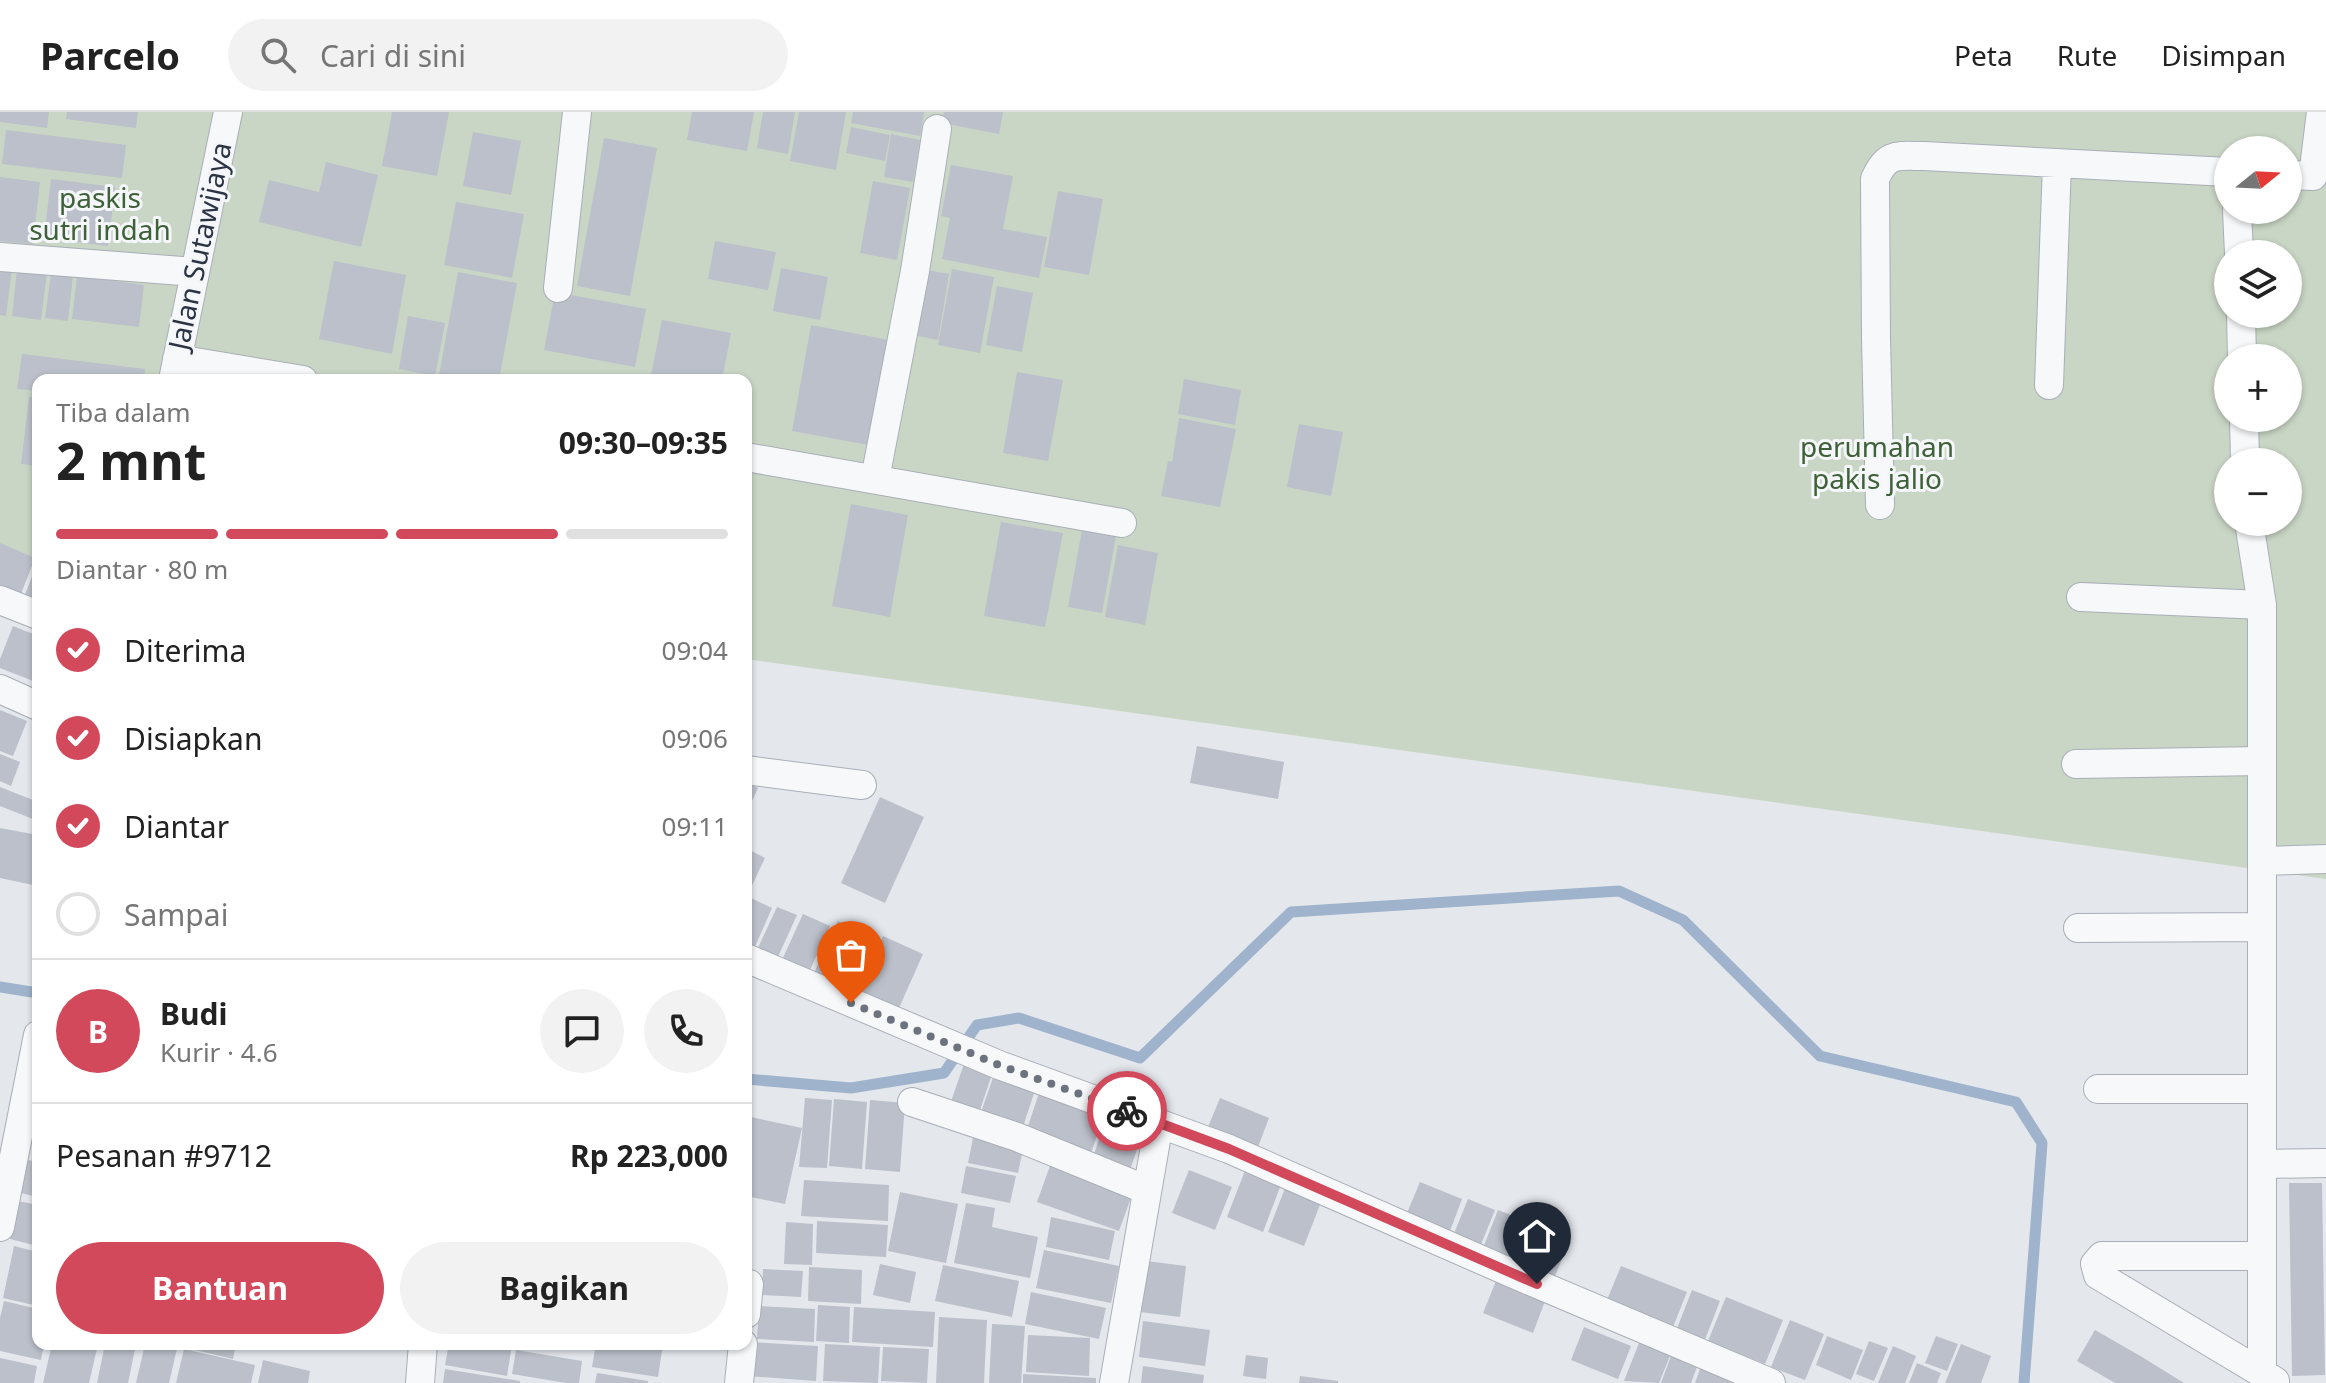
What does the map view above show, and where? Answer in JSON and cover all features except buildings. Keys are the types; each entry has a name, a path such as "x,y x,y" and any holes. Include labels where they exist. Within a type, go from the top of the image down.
{"street":[{"name":"Jalan Sutawijaya","path":"175,369 228,112"},
{"path":"558,288 577,112"},
{"path":"2309,176 2321,112"},
{"path":"875,479 915,271 937,129"},
{"path":"1880,505 1875,179 1881,164 1892,156 2214,171"},
{"path":"2049,385 2057,163"},
{"path":"0,257 195,272"},
{"path":"175,369 233,374"},
{"path":"752,458 1122,523"},
{"path":"2251,536 2262,605 2262,1256 2271,1378"},
{"path":"2081,597 2262,605"},
{"path":"0,600 32,613"},
{"path":"0,689 32,703"},
{"path":"2076,764 2262,761"},
{"path":"752,771 862,785"},
{"path":"2262,861 2326,859"},
{"path":"2078,928 2262,927"},
{"path":"752,961 999,1065 1229,1149 1771,1383"},
{"path":"0,1227 32,1065"},
{"path":"2098,1089 2262,1089"},
{"path":"912,1102 1017,1137 1147,1190"},
{"path":"1114,1383 1159,1123"},
{"path":"2262,1164 2326,1163"},
{"path":"2262,1256 2102,1256 2095,1264 2098,1275 2271,1378"},
{"path":"420,1383 423,1350"},
{"path":"739,1383 742,1350"}],"green space":[{"name":"perumahan pakis jalio","path":"0,112 2326,112 2326,879 752,660 752,374 32,374 32,559 0,555"}],"waterway":[{"path":"752,1080 851,1088 944,1073 977,1025 1019,1018 1140,1058 1291,912 1619,891 1683,920 1820,1056 2016,1102 2042,1143 2024,1383"},
{"path":"0,987 32,992"}],"way so far":[{"path":"851,1003 999,1065 1127,1111"}],"route":[{"path":"1127,1111 1229,1149 1537,1284"}],"park label":[{"name":"paskis sutri indah","path":"100,214"}]}
